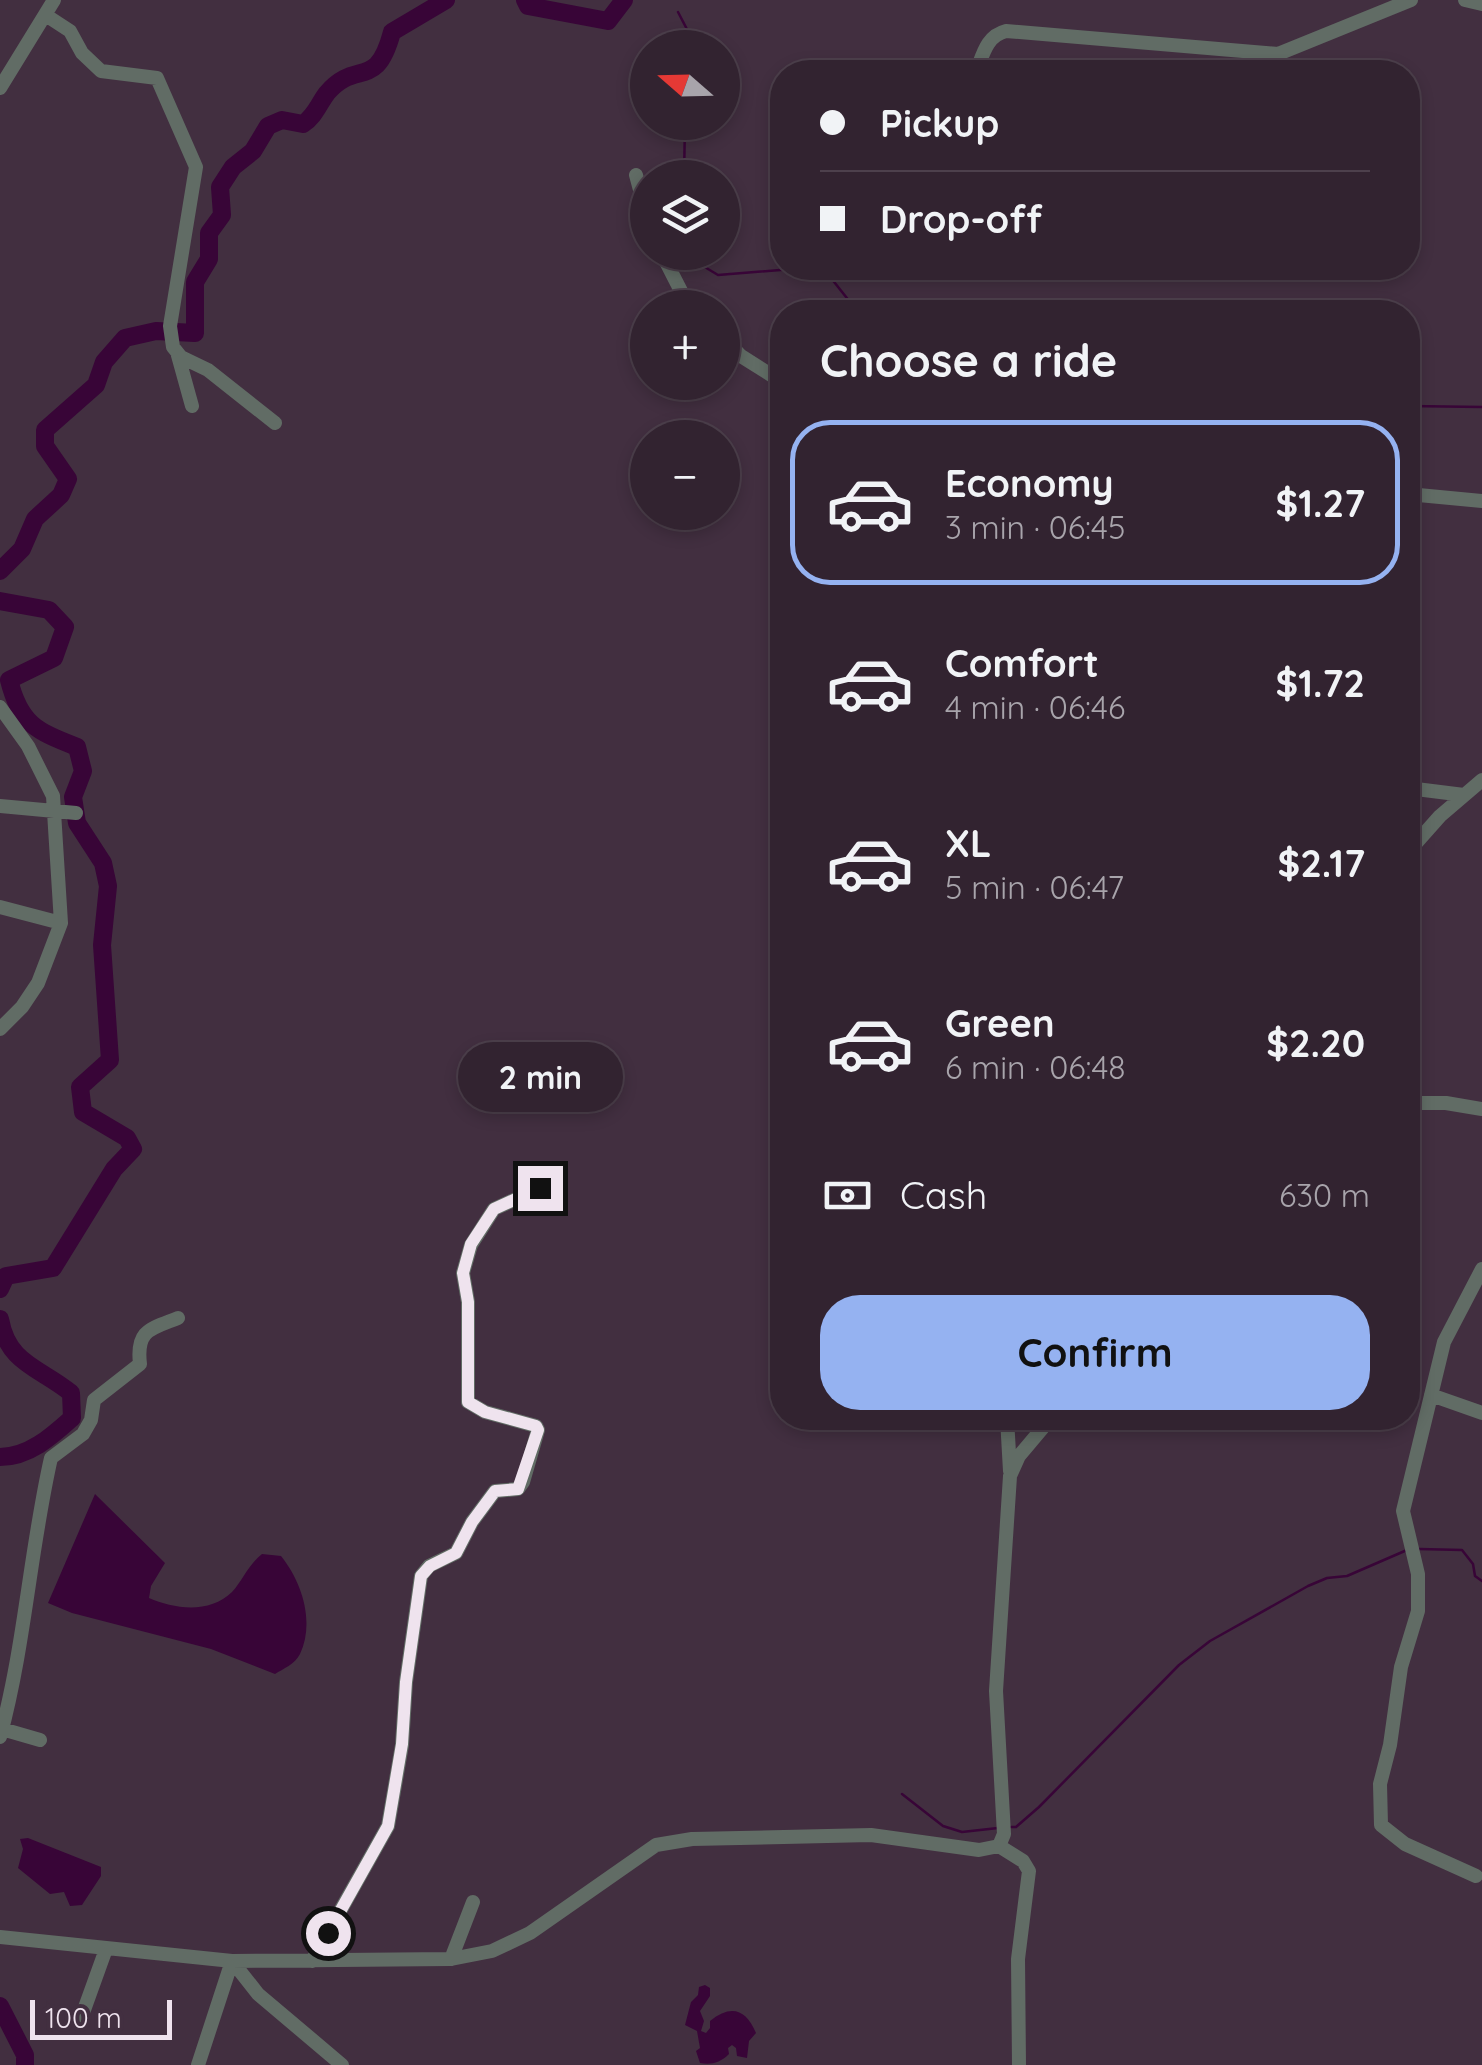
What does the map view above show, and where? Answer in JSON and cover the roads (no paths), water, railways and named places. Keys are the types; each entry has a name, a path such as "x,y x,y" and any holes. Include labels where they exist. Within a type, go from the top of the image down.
{"street":[{"path":"0,88 54,0"},
{"path":"981,60 988,43 996,34 1006,31 1278,54 1411,0"},
{"path":"1465,0 1482,4"},
{"path":"47,16 70,31 82,53 101,70 157,78 193,157 196,167 173,339 192,406"},
{"path":"173,339 275,422"},
{"path":"740,355 770,374"},
{"path":"1420,495 1482,501"},
{"path":"0,707 28,746 53,796 61,923 38,983 22,1008 0,1029"},
{"path":"1420,840 1482,780"},
{"path":"1420,790 1464,795"},
{"path":"0,806 76,813"},
{"path":"0,907 61,923"},
{"path":"1420,1103 1482,1109"},
{"path":"312,1961 388,1826 402,1744 421,1576 430,1566 456,1553 495,1491 518,1489 523,1482 536,1426 485,1412 468,1402 468,1302 463,1273 471,1244 488,1215 506,1202 540,1188"},
{"path":"1476,1876 1405,1844 1381,1825 1380,1784 1401,1667 1418,1611 1418,1574 1403,1511 1444,1342 1482,1269"},
{"path":"40,1740 1,1733 23,1641 38,1516 51,1458 83,1434 94,1400 140,1364 137,1348 142,1336 178,1318"},
{"path":"1430,1395 1482,1413"},
{"path":"1008,1430 1010,1476 996,1691 1002,1833 1028,1871 1018,1959 1019,2065"},
{"path":"1010,1476 1019,1456 1041,1430"},
{"path":"0,1937 232,1961 452,1958 492,1951 530,1933 656,1845 692,1840 871,1835 979,1850 1002,1833"},
{"path":"452,1958 473,1902"},
{"path":"78,2024 106,1949"},
{"path":"198,2065 232,1961"},
{"path":"232,1961 258,1994 342,2065"}],"waterway":[{"path":"0,571 22,549 35,519 61,495 68,479 45,446 45,430 96,385 104,362 125,338 156,331 195,333 195,282 209,259 209,233 222,215 220,187 233,167 253,151 268,126 282,120 303,124 338,83 379,62 392,32 446,0"},
{"path":"525,0 528,6 608,21 624,0"},
{"path":"678,12 687,30"},
{"path":"684,160 685,140"},
{"path":"710,270 718,275 770,271"},
{"path":"833,280 848,300"},
{"path":"1420,406 1482,407"},
{"path":"0,601 49,610 65,627 54,658 9,680 18,707 32,724 77,747 83,771 73,797 77,823 103,863 108,886 102,945 110,1060 80,1087 83,1112 127,1138 133,1149 114,1169 53,1268 6,1276 0,1289"},
{"path":"0,1319 4,1334 18,1355 71,1393 72,1418 30,1449 0,1457"},
{"path":"1419,1549 1462,1550 1473,1564 1475,1576 1482,1581"},
{"path":"1011,1827 1039,1807 1179,1665 1210,1641 1308,1586 1327,1578 1347,1576 1407,1550"},
{"path":"902,1794 943,1826 962,1832 998,1828"},
{"path":"0,2006 25,2055 25,2065"}]}
